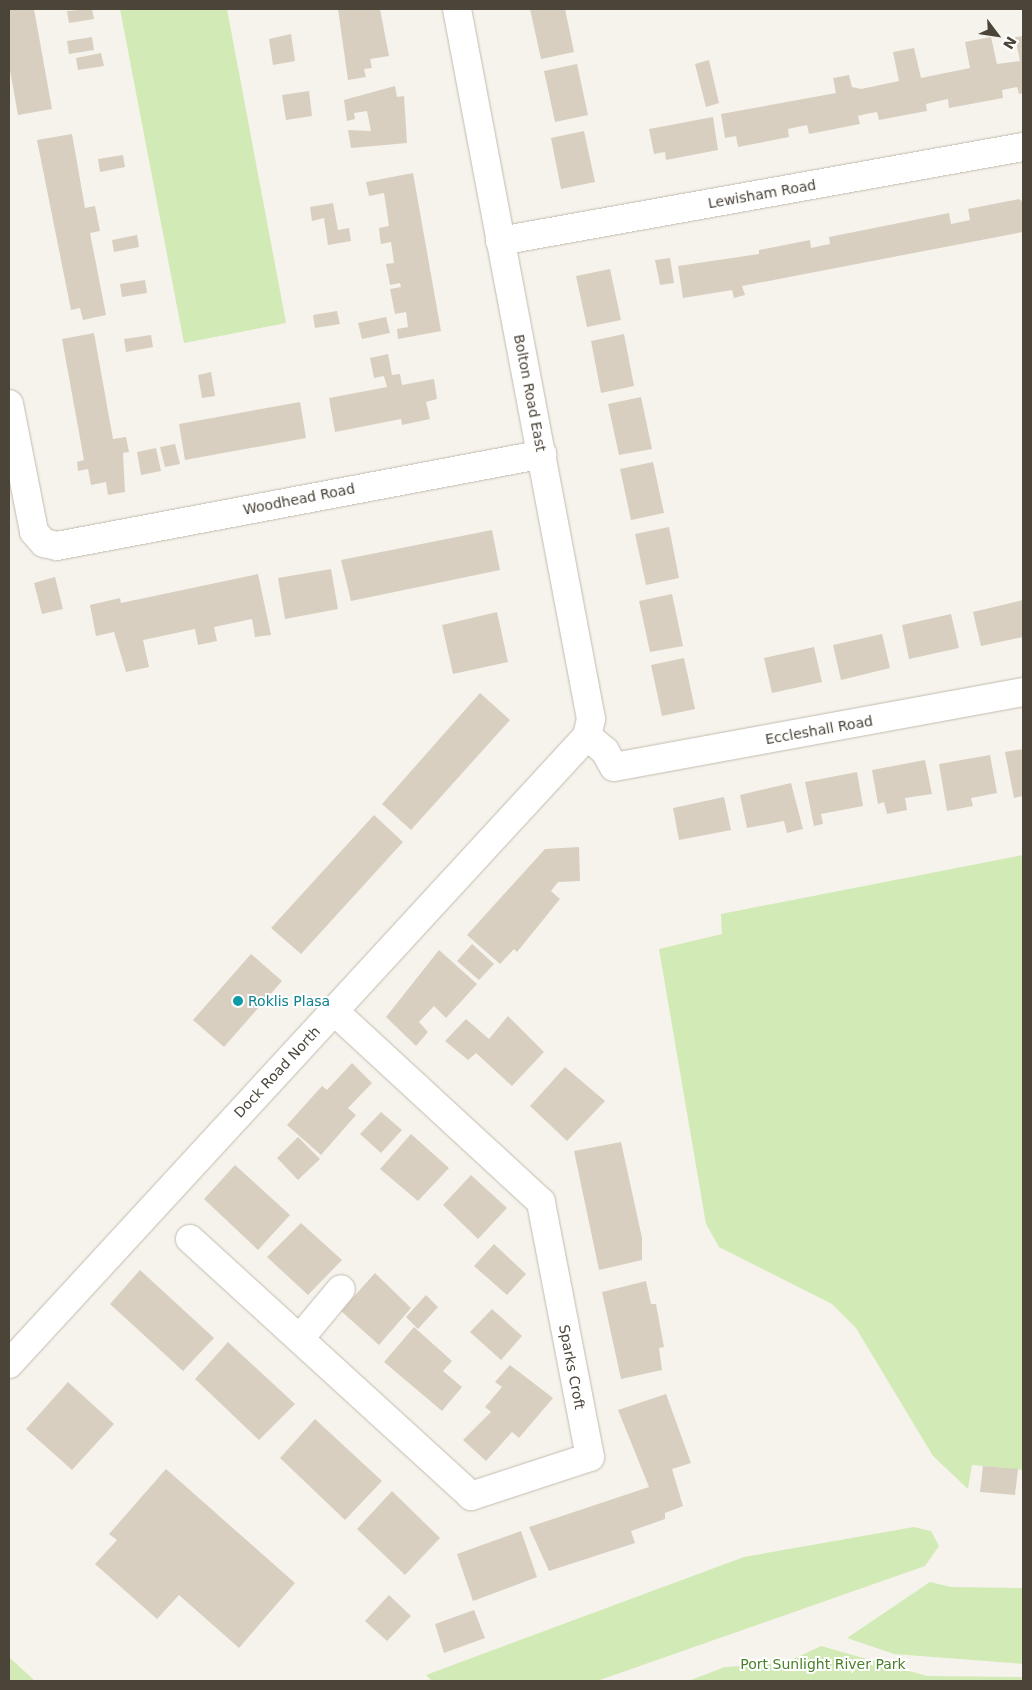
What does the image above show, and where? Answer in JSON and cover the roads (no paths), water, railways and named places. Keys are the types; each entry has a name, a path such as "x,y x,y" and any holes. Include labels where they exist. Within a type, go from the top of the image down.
{"street":[{"name":"Bolton Road East","path":"457,9 591,719 587,736"},
{"name":"Lewisham Road","path":"500,240 1023,147"},
{"name":"Woodhead Road","path":"9,404 34,532 44,543 57,546 542,454"},
{"name":"Eccleshall Road","path":"587,736 605,751 614,767 1023,692"},
{"name":"Dock Road North","path":"9,1364 587,736"},
{"name":"Sparks Croft","path":"190,1240 301,1338 471,1496 590,1457 541,1202 334,1010"},
{"path":"301,1338 341,1290"}],"place":[{"name":"Roklis Plasa","path":"238,1001"}],"park label":[{"name":"Port Sunlight River Park","path":"823,1664"}]}
